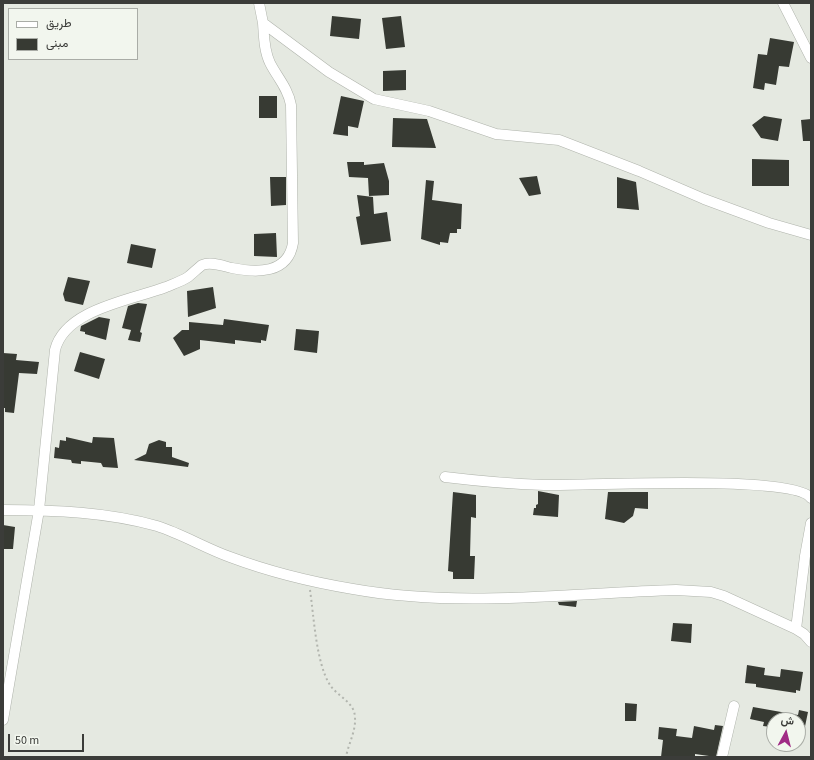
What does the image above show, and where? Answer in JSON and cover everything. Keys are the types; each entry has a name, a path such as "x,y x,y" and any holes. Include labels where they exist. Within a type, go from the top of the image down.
{"street":[{"path":"3,720 39,510 55,350 59,338 77,319 186,278 202,265 214,264 248,270 271,270 285,261 291,253 293,243 291,104 288,91 270,62 265,45 259,3"},
{"path":"783,3 811,58"},
{"path":"263,23 329,72 374,99 418,108 496,134 559,140 639,171 704,199 769,223 811,236"},
{"path":"445,477 477,481 542,485 734,483 789,489 803,492 811,498"},
{"path":"3,510 39,510 114,517 156,526 249,564 308,580 361,590 435,598 676,590 711,592 736,600 796,629 804,634 811,642"},
{"path":"796,629 805,556 811,523"},
{"path":"722,757 734,706"}],"path":[{"path":"308,580 322,667 331,686 348,702 353,709 356,718 346,757"}],"building":[{"path":"332,16 361,19 359,39 330,36"},
{"path":"401,16 405,47 386,49 382,18"},
{"path":"770,38 794,42 789,67 779,66 776,85 765,83 764,90 753,88 758,54 767,55"},
{"path":"406,70 406,90 383,91 383,71"},
{"path":"259,96 277,96 277,118 259,118"},
{"path":"341,96 364,101 358,128 348,126 348,136 333,134"},
{"path":"764,116 782,119 778,141 761,138 752,125"},
{"path":"393,118 427,119 436,148 392,147"},
{"path":"811,119 811,141 803,141 801,120"},
{"path":"752,159 789,160 789,186 752,186"},
{"path":"347,162 364,162 364,165 384,163 389,181 389,195 369,196 368,178 349,177"},
{"path":"537,176 541,194 529,196 519,178"},
{"path":"270,177 286,177 286,205 271,206"},
{"path":"617,177 636,182 639,210 617,208"},
{"path":"426,180 434,181 432,200 462,204 461,229 457,229 457,233 450,233 448,243 440,242 440,245 421,239"},
{"path":"357,195 373,197 374,214 387,212 391,241 361,245 356,217 360,216"},
{"path":"276,233 277,257 254,256 254,234"},
{"path":"131,244 156,249 152,268 127,263"},
{"path":"68,277 90,281 83,305 65,301 63,294"},
{"path":"213,287 216,308 188,317 187,291"},
{"path":"138,303 147,304 140,332 142,333 140,342 128,340 131,330 122,328 128,306"},
{"path":"99,317 110,319 106,340 80,331 81,326"},
{"path":"224,319 269,325 266,341 261,340 261,343 235,340 235,344 200,340 200,349 184,356 173,338 182,330 189,330 189,322 223,325"},
{"path":"296,329 319,331 317,353 294,350"},
{"path":"80,352 105,359 99,379 74,371"},
{"path":"3,353 17,354 16,360 39,362 37,374 19,373 14,413 5,412 5,408 3,408"},
{"path":"66,437 92,443 93,437 114,438 118,468 103,467 101,463 81,461 81,464 72,463 71,460 54,458 55,447 59,448 60,440 66,441"},
{"path":"159,440 166,442 166,447 172,447 172,457 189,463 188,467 134,460 146,454 149,444"},
{"path":"538,491 559,495 558,517 533,515 534,508 536,508 536,505 538,504"},
{"path":"453,492 476,495 476,518 471,517 470,556 475,556 474,579 453,579 453,572 448,571"},
{"path":"608,492 648,492 648,509 635,508 633,516 624,523 605,519"},
{"path":"3,525 15,527 13,549 3,549"},
{"path":"577,601 576,607 559,605 558,602"},
{"path":"673,623 692,624 691,643 671,641"},
{"path":"747,665 765,668 764,675 780,677 781,669 803,672 800,691 796,690 796,693 756,687 756,684 745,683"},
{"path":"625,703 637,704 636,721 625,721"},
{"path":"753,707 781,712 766,712 766,726 763,726 764,722 750,719"},
{"path":"799,710 808,712 806,722 806,712 799,712"},
{"path":"715,725 723,726 716,757 695,754 695,757 661,757 663,740 658,739 659,727 677,729 676,736 692,738 694,726 714,730"}]}
